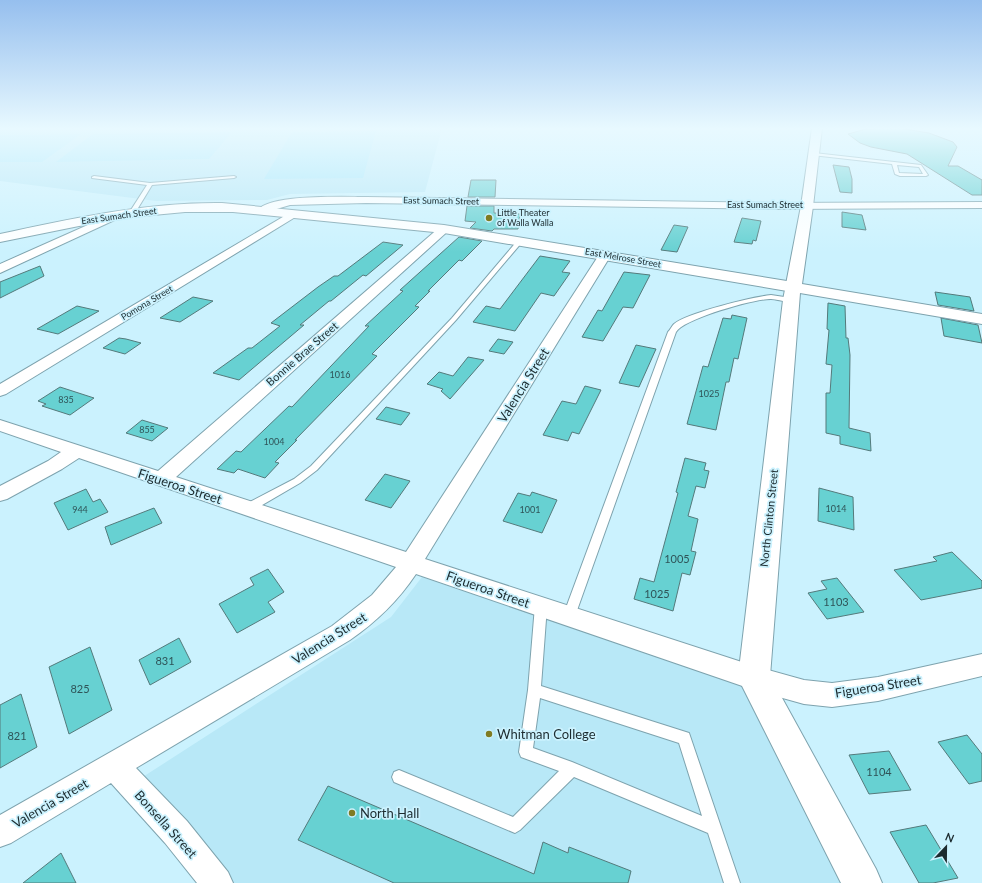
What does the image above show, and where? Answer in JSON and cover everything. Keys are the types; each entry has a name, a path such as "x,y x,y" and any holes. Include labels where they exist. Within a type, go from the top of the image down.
{"main road":[{"name":"North Clinton Street","path":"754,678 792,294 812,169"},
{"name":"East Sumach Street","path":"0,238 117,214 213,207 262,210"},
{"name":"East Melrose Street","path":"262,210 444,228 605,255 792,294 982,319"},
{"path":"754,678 862,883"}],"street":[{"name":"East Sumach Street","path":"262,210 275,205 290,202 350,200 807,206 982,205"},
{"path":"0,269 117,214"},
{"name":"Pomona Street","path":"0,391 293,214"},
{"name":"Bonnie Brae Street","path":"161,479 444,228"},
{"name":"Valencia Street","path":"0,832 341,633 364,618 384,600 400,581 605,255"},
{"name":"Figueroa Street","path":"0,426 754,678 804,692 832,695 878,689 982,664"},
{"path":"0,494 55,465 76,451"},
{"name":"Bonsella Street","path":"114,765 176,832 217,883"}],"lane":[{"path":"896,169 897,174 900,175 926,176 923,169"},
{"path":"94,177 150,184 234,177"},
{"path":"132,213 150,184"},
{"path":"248,508 297,481 314,468 454,319 520,241"},
{"path":"569,616 672,332 676,326 693,317 729,306 762,298 792,294"},
{"path":"540,606 534,690 526,752 572,769 714,828"},
{"path":"534,690 684,738 732,883"},
{"path":"398,777 515,825 572,769"}],"shaded area":[{"path":"0,169 431,169 425,192 290,194 267,200 156,201 0,181"},
{"path":"270,169 365,169 363,178 264,179"},
{"name":"Whitman College","path":"422,577 742,685 845,883 204,883 135,782 391,617"}],"building":[{"path":"834,169 850,169 852,179 852,193 840,192"},
{"path":"931,169 963,169 982,180 982,195 972,195"},
{"path":"471,180 496,180 495,197 468,197"},
{"name":"Little Theater of Walla Walla","path":"467,206 494,206 494,213 520,214 518,229 494,229 492,231 470,228 476,222 465,221"},
{"path":"842,212 862,215 866,230 842,227"},
{"path":"742,218 761,221 756,241 753,240 752,244 734,242"},
{"path":"674,225 688,227 677,252 661,250"},
{"path":"459,237 482,241 462,261 459,260 428,291 430,291 415,306 419,307 372,354 377,356 295,440 297,440 275,462 279,463 265,478 238,469 234,473 217,469 236,451 241,452 289,406 292,407 369,326 365,326 403,291 400,290"},
{"path":"383,242 403,245 366,276 363,275 331,301 329,301 300,325 304,325 239,380 213,373 248,348 252,348 280,326 271,323 318,287 334,276 338,276"},
{"path":"540,256 570,261 562,272 570,273 554,296 541,293 515,331 473,322 486,306 500,309"},
{"path":"40,266 44,276 0,298 0,282"},
{"path":"624,272 650,275 633,308 623,307 603,341 582,337 598,310 602,311"},
{"path":"935,292 970,297 974,311 938,305"},
{"path":"193,297 213,301 180,322 160,318"},
{"path":"828,303 845,306 846,338 848,338 850,355 849,428 870,433 871,451 840,444 840,436 826,433 826,393 830,393 832,365 826,364 829,330 827,329"},
{"path":"77,306 99,311 58,334 37,329"},
{"path":"732,315 747,318 738,359 734,358 729,382 726,382 716,430 687,424 703,366 708,367 723,318 731,319"},
{"path":"941,318 978,325 982,343 944,336"},
{"path":"119,338 141,343 125,354 103,348"},
{"path":"498,339 513,342 504,354 489,351"},
{"path":"636,345 656,349 639,387 619,383"},
{"path":"468,357 484,360 450,399 441,391 443,389 427,384 439,372 453,376"},
{"path":"585,386 601,390 579,434 572,432 568,441 543,435 562,401 576,404"},
{"path":"60,387 94,398 70,415 42,406 46,404 38,401"},
{"path":"386,407 410,413 401,425 376,419"},
{"path":"142,420 168,428 152,441 126,433"},
{"path":"685,458 706,463 704,470 709,471 705,488 696,486 688,516 698,519 691,551 696,552 690,575 682,573 673,611 634,599 640,578 654,582 678,493 676,492"},
{"path":"385,474 410,481 391,508 365,500"},
{"path":"819,488 853,497 854,530 818,521"},
{"path":"86,489 93,502 100,499 108,512 68,530 54,503"},
{"path":"532,492 557,500 542,533 503,521 518,493 530,496"},
{"path":"154,508 162,523 111,545 105,527"},
{"path":"952,552 982,581 982,588 921,600 894,570 937,561 933,557"},
{"path":"268,569 284,592 268,602 275,612 237,633 219,604 254,585 250,578"},
{"path":"837,578 864,612 827,619 808,593 827,589 821,581"},
{"path":"179,638 191,662 150,685 139,660"},
{"path":"90,647 112,710 69,734 49,667"},
{"path":"21,694 37,747 0,768 0,705"},
{"path":"967,735 982,754 982,781 969,784 938,742"},
{"path":"889,751 911,790 869,794 849,755"},
{"name":"North Hall","path":"328,786 534,874 543,842 568,853 569,847 631,871 628,883 394,883 298,840"},
{"path":"926,825 958,878 933,883 919,883 890,832"},
{"path":"61,853 76,883 23,883"}],"place":[{"name":"Little Theater of Walla Walla","path":"489,218"},
{"name":"Whitman College","path":"489,734"},
{"name":"North Hall","path":"352,813"}]}
